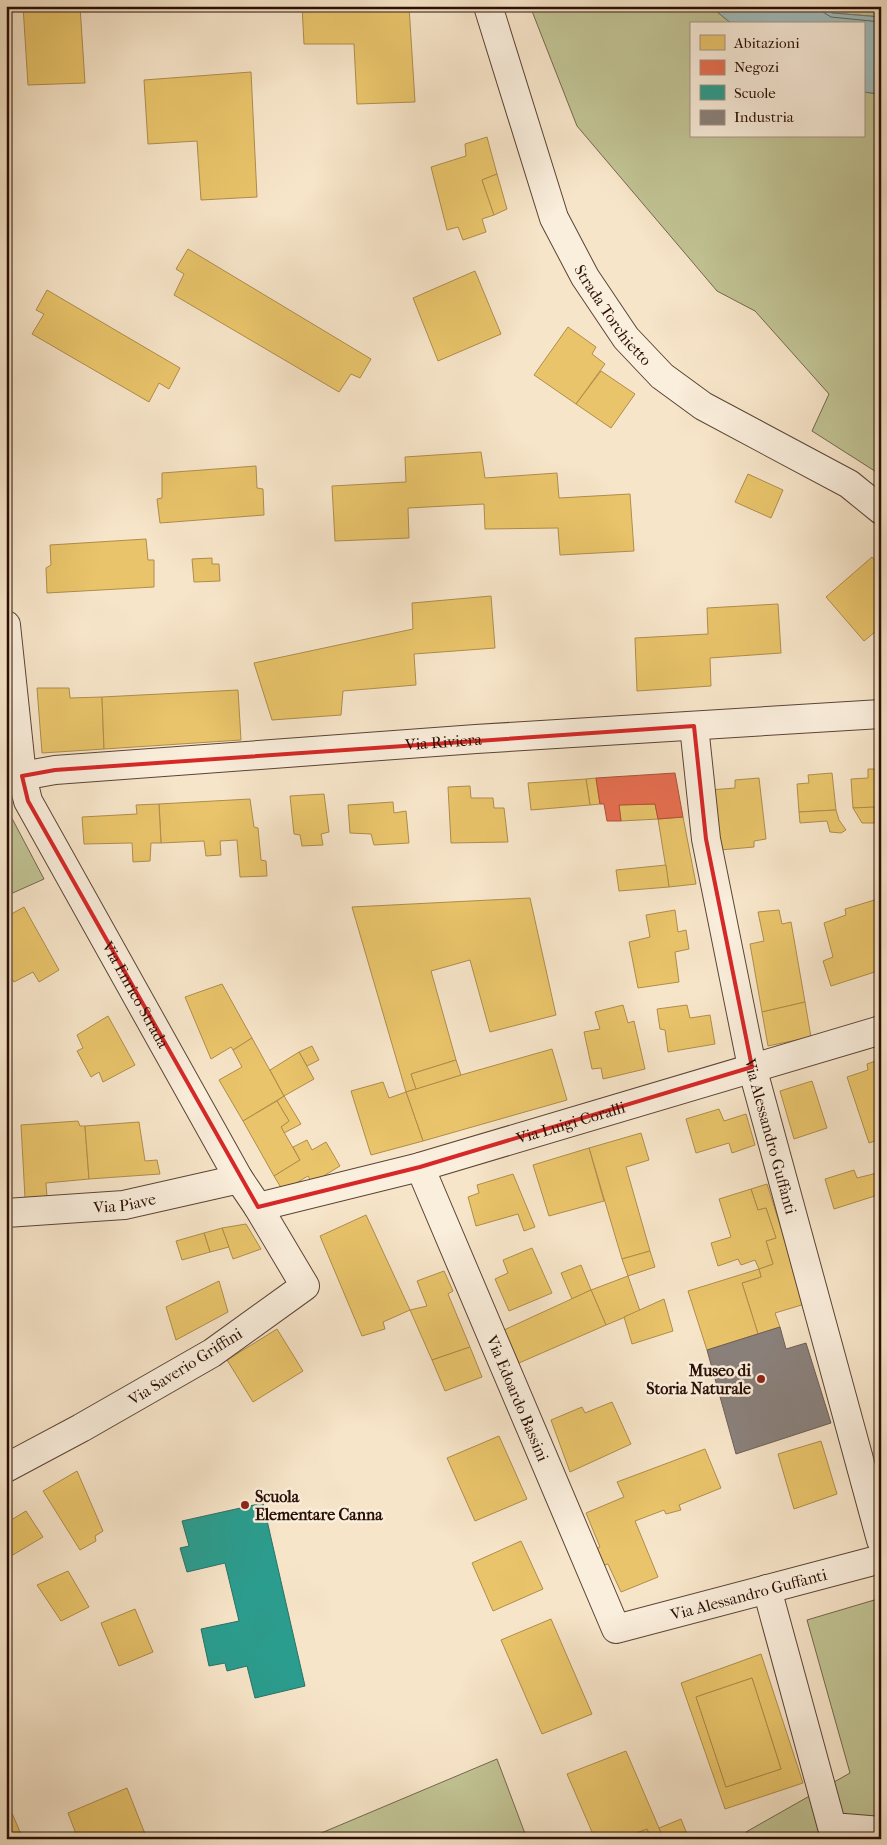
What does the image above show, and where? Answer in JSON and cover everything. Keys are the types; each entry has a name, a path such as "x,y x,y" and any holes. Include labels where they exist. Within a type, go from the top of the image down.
{"street":[{"name":"Strada Torchietto","path":"488,6 554,218 585,277 626,338 662,376 703,406 849,484 881,510"},
{"name":"Via Enrico Strada","path":"6,625 14,777 239,1179 258,1207"},
{"name":"Via Riviera","path":"14,777 55,770 458,740 881,714"},
{"name":"Via Alessandro Guffanti","path":"694,726 706,839 752,1067 881,1540"},
{"name":"Via Luigi Coralli","path":"258,1207 420,1168 752,1067 881,1030"},
{"name":"Via Edoardo Bassini","path":"420,1168 616,1629"},
{"name":"Via Piave","path":"6,1213 124,1205 239,1179"},
{"name":"Via Saverio Griffini","path":"6,1468 81,1428 212,1353 305,1286 258,1207"},
{"name":"Via Alessandro Guffanti","path":"616,1629 881,1559"},
{"path":"767,1589 832,1827 881,1831"}],"highlighted area":[{"path":"694,726 706,839 752,1067 420,1167 258,1207 28,801 22,776 55,770"}],"green space":[{"path":"530,6 710,6 730,22 690,22 690,138 864,138 864,92 881,94 881,475 812,431 829,394 755,311 717,291 577,126"},
{"path":"824,6 881,6 881,17 832,13"},
{"path":"6,807 44,879 6,896"},
{"path":"881,1598 881,1839 748,1839 746,1832 850,1773 807,1620"},
{"path":"497,1759 527,1839 307,1839"}],"water":[{"path":"710,6 824,6 832,13 881,17 881,94 864,92 864,22 730,22"}],"building: Abitazioni":[{"path":"23,6 80,6 85,83 28,85"},
{"path":"302,6 409,6 415,102 357,104 354,44 304,44"},
{"path":"251,72 257,197 201,200 197,141 148,144 144,80"},
{"path":"487,137 497,174 482,180 494,215 482,219 486,232 463,240 458,227 447,230 431,167 466,156 465,144"},
{"path":"497,174 507,209 494,215 482,180"},
{"path":"188,249 371,359 360,378 351,374 339,392 174,295 184,274 176,269"},
{"path":"475,271 501,334 438,361 413,298"},
{"path":"47,290 180,368 169,389 159,383 149,402 32,334 44,314 36,310"},
{"path":"568,327 596,347 592,354 605,364 576,404 534,375"},
{"path":"601,371 635,394 611,428 576,404"},
{"path":"481,452 485,478 557,473 559,498 630,494 634,551 560,555 558,528 485,529 484,504 408,508 409,538 335,541 332,486 406,482 405,457"},
{"path":"256,466 257,488 263,489 264,515 160,523 157,499 162,498 162,473"},
{"path":"748,474 783,490 771,518 735,502"},
{"path":"146,539 148,560 154,560 154,587 47,593 46,568 51,565 50,545"},
{"path":"872,557 881,567 881,627 864,641 826,597"},
{"path":"212,558 212,564 219,564 220,581 194,582 192,559"},
{"path":"491,596 495,648 414,654 416,685 343,691 341,715 272,720 254,663 413,629 412,603"},
{"path":"778,604 781,653 710,658 711,686 637,691 635,638 708,634 707,608"},
{"path":"37,688 69,688 70,698 102,697 104,749 42,753"},
{"path":"238,690 241,740 104,749 102,697"},
{"path":"868,769 881,769 881,807 853,808 851,779 868,778"},
{"path":"832,773 836,810 799,812 797,784 809,783 808,775"},
{"path":"596,778 600,804 590,805 586,779"},
{"path":"759,778 766,839 754,841 754,847 720,850 710,790 735,788 735,780"},
{"path":"586,779 590,805 531,810 528,783"},
{"path":"470,786 471,798 493,798 494,808 504,808 508,842 451,843 448,787"},
{"path":"324,794 329,832 321,834 323,845 302,846 300,835 294,834 290,796"},
{"path":"250,799 254,827 258,828 261,860 266,861 267,876 240,877 237,840 220,841 221,855 206,856 204,841 161,843 159,804"},
{"path":"393,802 394,813 406,811 409,843 374,845 371,834 350,833 348,805"},
{"path":"159,804 161,843 151,843 150,861 133,862 132,843 84,844 82,817 137,814 136,805"},
{"path":"655,804 658,819 621,821 619,805"},
{"path":"874,807 875,823 862,823 853,808"},
{"path":"836,810 839,820 846,830 841,833 830,832 827,821 800,823 799,812"},
{"path":"683,817 696,884 669,887 658,819"},
{"path":"666,865 669,887 619,891 616,870"},
{"path":"530,898 556,1015 490,1032 470,960 431,971 456,1060 411,1074 416,1089 406,1092 352,907"},
{"path":"881,898 881,970 831,986 823,961 833,957 824,923 846,915 845,909"},
{"path":"24,907 59,970 39,982 33,972 14,982 6,968 6,917"},
{"path":"675,910 678,932 686,930 689,949 675,952 679,982 638,988 629,942 650,937 646,915"},
{"path":"779,910 782,924 791,922 805,1002 762,1012 750,944 764,941 758,912"},
{"path":"222,984 252,1038 233,1050 231,1047 211,1059 185,997"},
{"path":"805,1002 811,1037 768,1046 762,1012"},
{"path":"623,1005 628,1023 634,1021 645,1069 603,1079 601,1068 592,1069 584,1032 600,1029 595,1012"},
{"path":"687,1005 690,1018 710,1015 715,1044 668,1052 665,1030 660,1029 657,1009"},
{"path":"108,1016 135,1065 103,1082 99,1072 91,1077 77,1051 83,1048 77,1035"},
{"path":"252,1038 284,1096 243,1121 219,1080 242,1067 233,1050"},
{"path":"312,1046 319,1060 307,1066 299,1052"},
{"path":"552,1049 567,1100 423,1141 406,1092"},
{"path":"299,1052 314,1079 284,1096 270,1070"},
{"path":"881,1059 881,1139 869,1143 847,1077 868,1070 867,1064"},
{"path":"456,1060 461,1075 416,1089 411,1074"},
{"path":"812,1081 827,1128 794,1139 780,1091"},
{"path":"383,1082 389,1098 406,1092 423,1141 371,1155 351,1091"},
{"path":"284,1096 301,1124 284,1133 281,1127 289,1121 277,1101"},
{"path":"277,1101 289,1121 281,1127 300,1160 274,1176 243,1121"},
{"path":"719,1109 724,1121 746,1114 755,1145 732,1153 729,1143 696,1153 686,1119"},
{"path":"78,1121 80,1126 85,1126 89,1179 46,1183 47,1197 25,1198 21,1125"},
{"path":"139,1122 145,1161 157,1160 160,1174 89,1179 85,1126"},
{"path":"641,1133 649,1160 626,1167 650,1251 622,1259 589,1148"},
{"path":"307,1140 312,1150 326,1142 340,1166 312,1183 308,1176 283,1191 274,1176 300,1160 293,1147"},
{"path":"589,1148 604,1201 549,1216 533,1165"},
{"path":"854,1170 857,1178 881,1172 881,1194 834,1209 825,1179"},
{"path":"513,1174 535,1227 524,1231 518,1214 476,1226 468,1197 479,1193 477,1185"},
{"path":"767,1184 805,1304 775,1313 780,1327 758,1334 742,1283 761,1277 759,1269 773,1264 766,1241 776,1238 766,1208 758,1210 751,1189"},
{"path":"751,1189 758,1210 766,1208 776,1238 766,1241 773,1264 759,1269 755,1260 741,1265 738,1259 718,1266 711,1243 731,1237 719,1199"},
{"path":"366,1215 410,1310 383,1322 385,1329 362,1336 320,1236"},
{"path":"246,1224 261,1249 233,1259 222,1228"},
{"path":"222,1228 229,1247 210,1252 204,1233"},
{"path":"204,1233 210,1252 182,1260 176,1241"},
{"path":"532,1248 552,1293 509,1311 495,1279 508,1273 503,1260"},
{"path":"650,1251 655,1267 628,1276 622,1259"},
{"path":"581,1265 591,1290 572,1299 561,1273"},
{"path":"759,1269 761,1277 742,1283 758,1334 707,1350 688,1291"},
{"path":"444,1271 453,1291 448,1294 470,1347 432,1360 410,1310 427,1306 417,1281"},
{"path":"628,1276 640,1311 606,1325 591,1290"},
{"path":"219,1281 228,1312 176,1340 166,1307"},
{"path":"591,1290 606,1325 519,1363 504,1330"},
{"path":"664,1299 673,1331 632,1344 624,1317"},
{"path":"277,1329 303,1371 253,1402 227,1360"},
{"path":"470,1347 482,1377 445,1391 432,1360"},
{"path":"612,1402 631,1444 570,1472 551,1420 582,1407 585,1413"},
{"path":"499,1436 527,1499 475,1521 447,1458"},
{"path":"821,1441 837,1494 794,1509 778,1454"},
{"path":"705,1449 721,1488 679,1505 681,1510 666,1514 664,1510 635,1521 658,1577 621,1592 608,1564 601,1566 594,1550 600,1547 586,1513 624,1497 617,1482"},
{"path":"77,1471 103,1531 95,1536 96,1541 80,1550 43,1491"},
{"path":"26,1511 43,1537 6,1559 6,1523"},
{"path":"521,1541 543,1589 493,1611 472,1563"},
{"path":"68,1571 89,1607 61,1621 37,1585"},
{"path":"135,1609 153,1652 119,1666 101,1623"},
{"path":"551,1619 592,1714 542,1734 501,1640"},
{"path":"761,1654 803,1783 725,1809 681,1683","holes":["752,1678 781,1769 726,1787 696,1697"]},
{"path":"752,1678 781,1769 726,1787 696,1697"},
{"path":"626,1751 664,1839 651,1839 647,1829 621,1839 595,1839 567,1774"},
{"path":"127,1788 147,1839 78,1839 68,1813"},
{"path":"6,1799 23,1839 6,1839"},
{"path":"681,1819 689,1839 664,1839 659,1828"},
{"path":"647,1829 651,1839 627,1839 627,1837"}],"building: Negozi":[{"path":"675,773 683,817 658,819 655,804 619,805 621,821 607,821 604,804 600,804 596,778"}],"building: Scuole":[{"path":"263,1503 305,1686 255,1698 247,1666 227,1671 225,1663 209,1666 201,1629 239,1621 225,1563 187,1572 180,1548 189,1546 182,1521"}],"building: Industria":[{"path":"780,1327 786,1349 806,1343 831,1423 736,1454 707,1350"}],"place":[{"name":"Museo di Storia Naturale","path":"761,1379"},
{"name":"Scuola Elementare Canna","path":"245,1505"}]}
